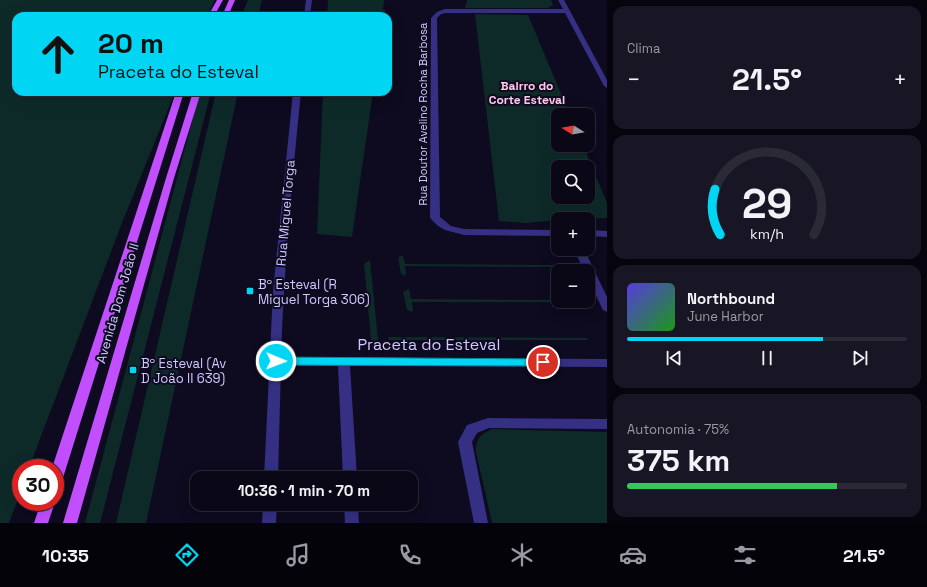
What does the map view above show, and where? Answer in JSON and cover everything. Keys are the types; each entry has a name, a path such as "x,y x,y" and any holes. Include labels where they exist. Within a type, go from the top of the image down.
{"main road":[{"path":"213,12 220,0"},
{"path":"228,12 232,0"},
{"name":"Avenida Dom João II","path":"62,459 179,96"},
{"name":"Avenida Dom João II","path":"70,523 167,186 196,96"},
{"path":"41,523 45,511"}],"street":[{"path":"308,12 309,0"},
{"path":"561,0 607,86"},
{"name":"Rua Doutor Avelino Rocha Barbosa","path":"551,233 464,232 450,229 441,225 435,218 434,18 439,13 445,11 567,11"},
{"name":"Rua Miguel Torga","path":"271,471 278,291 297,96"},
{"path":"595,234 607,234"},
{"path":"582,256 607,308"},
{"path":"276,361 344,362"},
{"name":"Praceta do Esteval","path":"350,471 344,362 607,363"},
{"path":"481,523 465,442 472,429 488,423 607,424"},
{"path":"269,523 270,511"},
{"path":"351,511 352,523"}],"green space":[{"path":"0,0 215,0 209,12 12,12 12,96 173,96 120,228 32,459 12,459 12,511 14,511 9,523 0,523"},
{"path":"248,0 262,0 259,12 243,12"},
{"path":"328,0 384,0 383,10 385,10 385,12 327,12"},
{"path":"467,0 551,0 553,5 548,8 465,8"},
{"path":"475,14 528,15 567,108 551,108 551,152 586,152 589,160 551,160 551,204 595,204 595,174 607,203 607,218 595,218 595,212 551,212 551,221 526,223 499,221"},
{"path":"199,96 210,96 100,523 85,523"},
{"path":"215,96 237,96 146,523 116,523"},
{"path":"323,96 372,96 352,237 317,234"},
{"path":"403,256 405,264 551,265 551,267 405,266 406,276 401,274 398,258"},
{"path":"370,260 379,349 374,345 371,339 364,264"},
{"path":"409,289 411,299 551,300 551,302 412,302 413,312 407,310 403,292"},
{"path":"388,337 587,338 588,340 389,340"},
{"path":"492,429 607,432 607,523 492,523 476,452 478,440 484,433"}],"place":[{"name":"Bº Esteval (R Miguel Torga 306)","path":"250,291"},
{"name":"Bº Esteval (Av D João II 639)","path":"133,370"}],"district":[{"name":"Bairro do Corte Esteval","path":"527,93"}],"route":[{"path":"276,361 543,362"}]}
